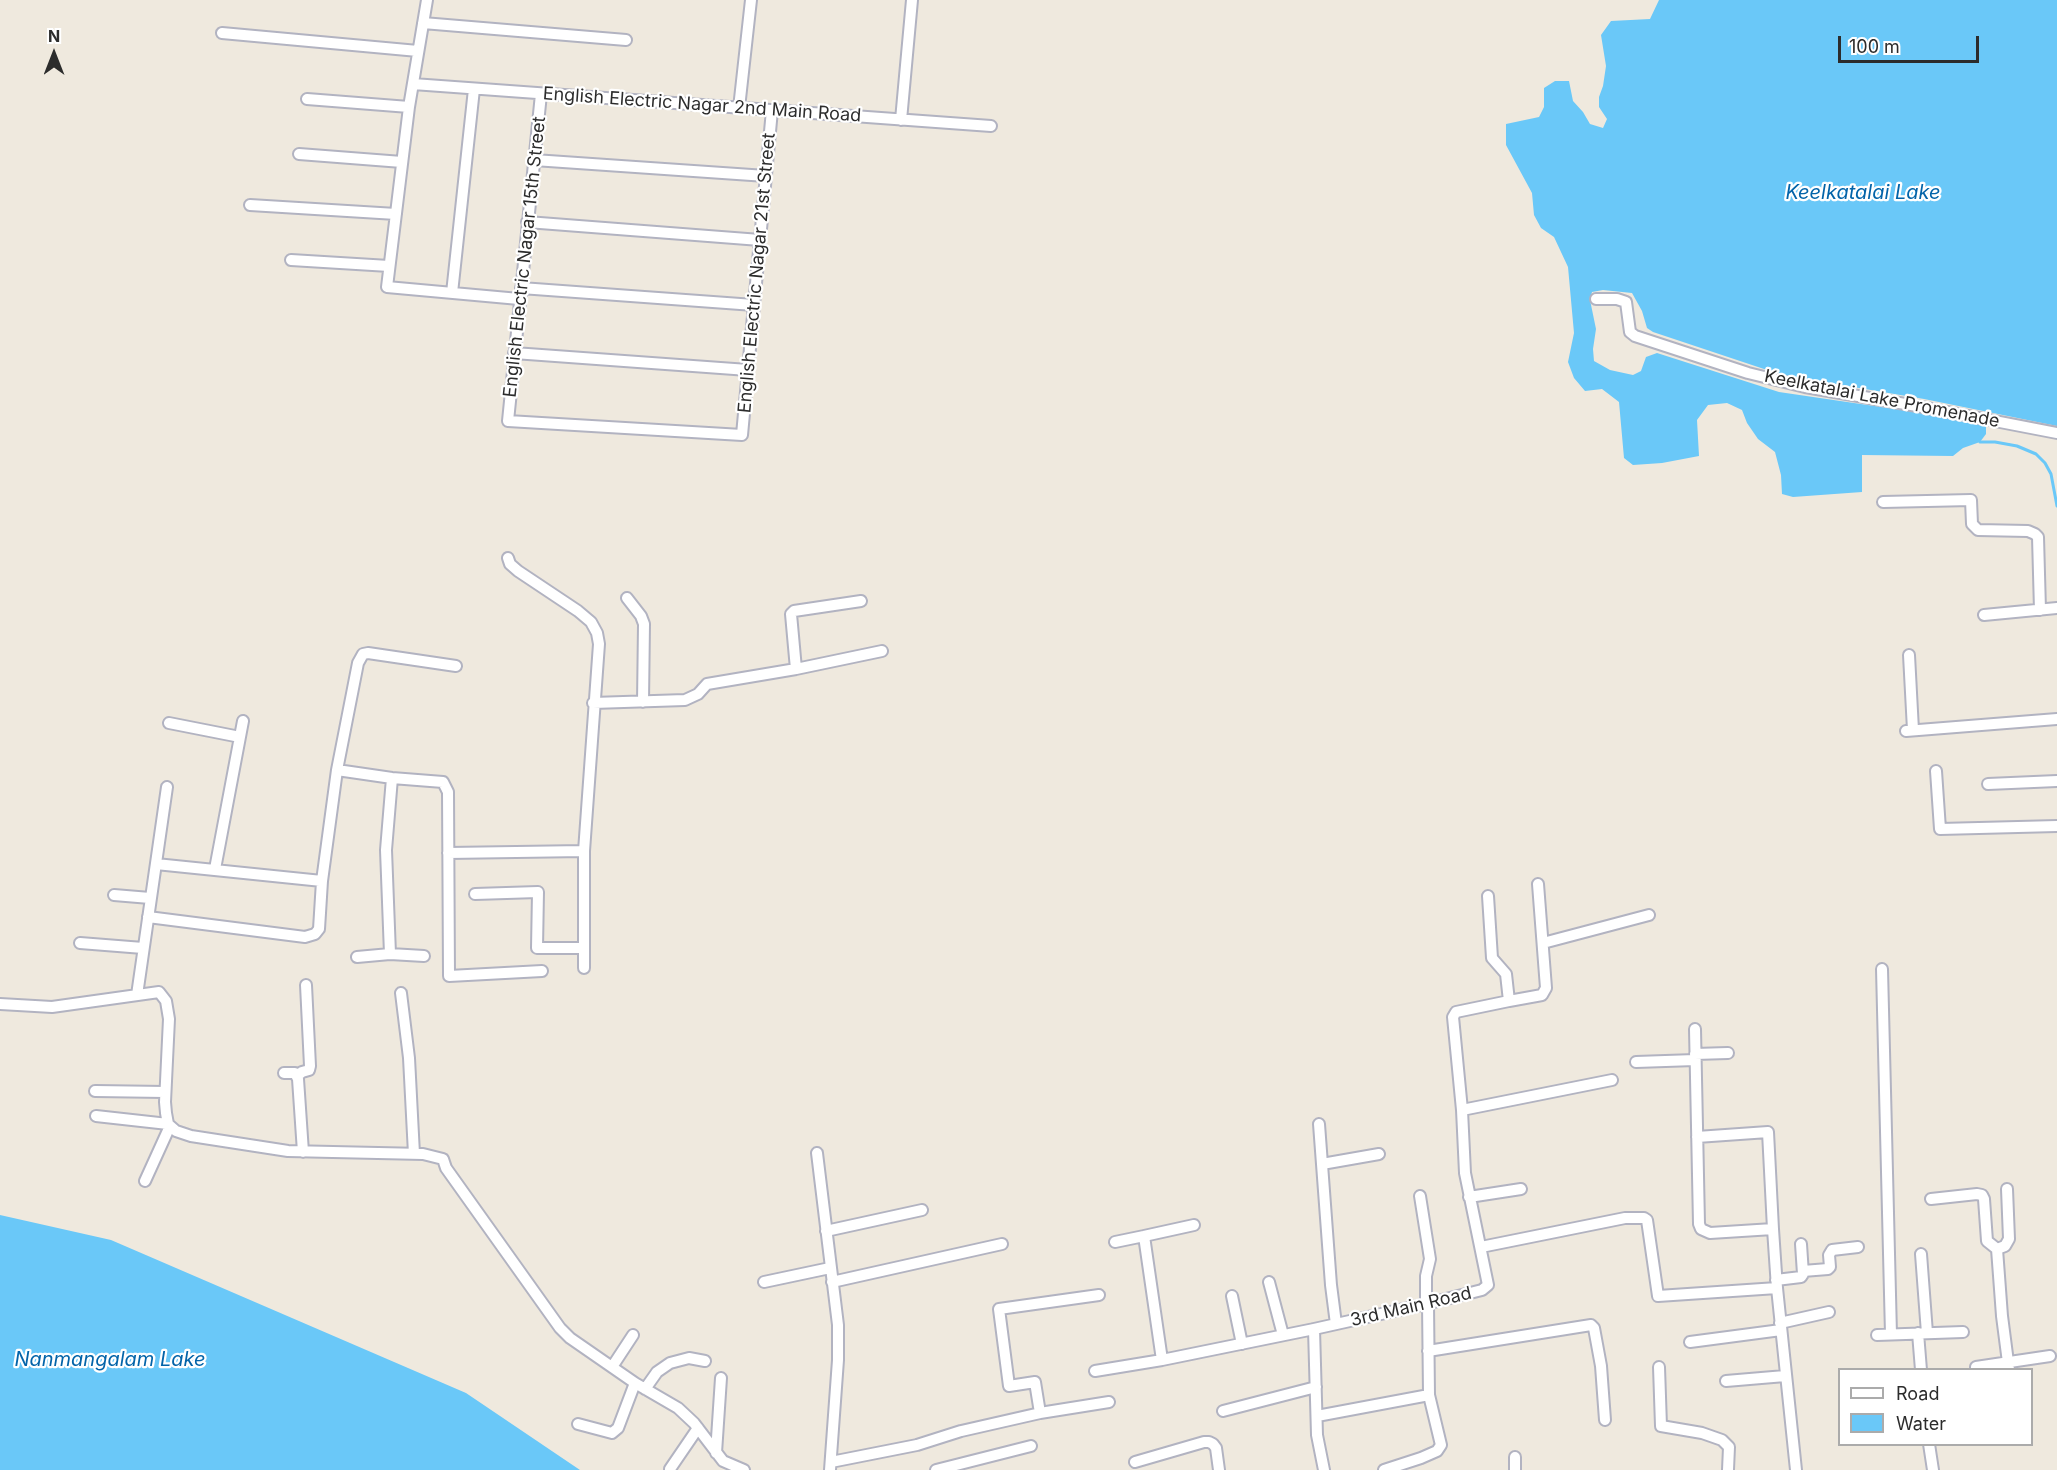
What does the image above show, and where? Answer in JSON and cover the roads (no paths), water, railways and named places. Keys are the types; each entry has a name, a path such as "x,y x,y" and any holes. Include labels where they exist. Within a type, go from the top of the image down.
{"street":[{"path":"427,0 402,162 387,287 452,293 520,294 754,306"},
{"path":"739,108 751,0"},
{"path":"901,120 912,0"},
{"path":"423,23 626,40"},
{"path":"222,33 418,51"},
{"name":"English Electric Nagar 2nd Main Road","path":"413,84 991,126"},
{"path":"452,293 474,89"},
{"name":"English Electric Nagar 15th Street","path":"541,94 508,421 742,435"},
{"path":"307,99 410,107"},
{"name":"English Electric Nagar 21st Street","path":"742,435 772,110"},
{"path":"298,154 402,162"},
{"path":"534,160 766,176"},
{"path":"250,205 396,214"},
{"path":"527,222 760,240"},
{"path":"291,260 389,266"},
{"name":"Keelkatalai Lake Promenade","path":"1596,299 1617,299 1626,302 1630,332 1635,336 1748,373 1804,387 2057,433"},
{"path":"514,353 748,370"},
{"path":"1883,502 1971,500 1972,524 1978,530 2028,531 2035,534 2038,537 2040,610"},
{"path":"508,558 510,564 518,572 578,611 591,622 597,633 584,851 584,969"},
{"path":"627,598 641,615 644,624 643,702"},
{"path":"796,669 791,614 794,611 861,601"},
{"path":"1984,615 2057,609"},
{"path":"593,703 685,700 698,694 707,684 882,651"},
{"path":"148,917 305,937 315,933 319,929 322,881 337,770 358,663 363,654 368,653 456,666"},
{"path":"1910,655 1910,731 2057,719"},
{"path":"215,869 243,721"},
{"path":"169,723 240,738"},
{"path":"337,770 443,782 448,792 449,976 542,971"},
{"path":"1936,771 1940,829 2057,826"},
{"path":"390,954 386,850 392,778"},
{"path":"1988,784 2057,781"},
{"path":"137,995 167,787"},
{"path":"448,853 584,851"},
{"path":"156,864 322,881"},
{"path":"1488,896 1492,958 1506,974 1509,1001 1542,995 1546,988 1538,884"},
{"path":"475,894 538,892 537,948 583,948"},
{"path":"114,895 150,898"},
{"path":"1543,943 1649,915"},
{"path":"80,943 143,948"},
{"path":"357,957 390,954 424,956"},
{"path":"1882,969 1891,1334"},
{"path":"297,1076 309,1070 310,1066 306,985"},
{"path":"0,1004 52,1007 159,992 166,1001 169,1019 165,1092 169,1125 145,1181"},
{"path":"401,993 410,1058 414,1154"},
{"name":"3rd Main Road","path":"1095,1371 1162,1360 1314,1329 1427,1304 1482,1290 1488,1285 1465,1173 1462,1110 1453,1017 1456,1012 1509,1001"},
{"path":"1695,1029 1701,1229 1710,1233 1773,1229"},
{"path":"1636,1062 1728,1053"},
{"path":"284,1073 295,1073 297,1076"},
{"path":"297,1076 303,1152"},
{"path":"1462,1110 1612,1080"},
{"path":"95,1091 165,1092"},
{"path":"96,1116 169,1125 191,1136 288,1151 414,1154 443,1159 446,1168 560,1328 570,1338 635,1383 678,1408 698,1428 723,1461 744,1470"},
{"path":"1319,1124 1336,1324"},
{"path":"1697,1137 1768,1132 1776,1284 1796,1470"},
{"path":"817,1153 838,1325 831,1466 961,1431 1040,1413 1109,1402"},
{"path":"1322,1164 1379,1154"},
{"path":"1469,1197 1521,1189"},
{"path":"1997,1250 2005,1246 2009,1239 2007,1189"},
{"path":"1931,1199 1977,1194 1982,1195 1984,1199 1987,1240 1997,1250 2002,1316 2009,1365"},
{"path":"1384,1470 1422,1464 1437,1451 1441,1444 1429,1395 1426,1276 1430,1259 1420,1196"},
{"path":"826,1231 922,1210"},
{"path":"1481,1247 1625,1218 1644,1218 1647,1220 1658,1296 1776,1284 1801,1277 1803,1271 1801,1244"},
{"path":"1115,1242 1194,1225"},
{"path":"1144,1236 1162,1360"},
{"path":"832,1282 1002,1244"},
{"path":"1803,1271 1828,1269 1830,1267 1829,1255 1832,1250 1858,1247"},
{"path":"1921,1254 1921,1368"},
{"path":"764,1282 830,1268"},
{"path":"1269,1282 1283,1335"},
{"path":"1040,1413 1035,1382 1009,1386 999,1309 1098,1295"},
{"path":"1232,1296 1242,1344"},
{"path":"1690,1342 1780,1326 1829,1312"},
{"path":"1428,1351 1591,1325 1594,1328 1601,1366 1605,1420"},
{"path":"1314,1329 1317,1435 1324,1470"},
{"path":"1877,1335 1962,1332"},
{"path":"612,1367 633,1335"},
{"path":"1976,1367 2009,1365 2050,1356"},
{"path":"645,1389 657,1372 670,1363 689,1358 705,1361"},
{"path":"1659,1367 1661,1426 1702,1432 1722,1440 1729,1447 1728,1470"},
{"path":"1726,1382 1785,1376"},
{"path":"716,1452 721,1378"},
{"path":"578,1424 612,1433 618,1428 635,1383"},
{"path":"1223,1411 1316,1387"},
{"path":"1317,1416 1429,1395"},
{"path":"670,1469 698,1428"},
{"path":"1135,1462 1209,1442 1216,1448 1219,1470"},
{"path":"936,1470 1031,1446"},
{"path":"1929,1446 1933,1470"},
{"path":"1515,1457 1515,1470"}],"water":[{"name":"Keelkatalai Lake","path":"1659,0 2057,0 2057,426 1924,399 1782,375 1653,332 1647,328 1642,311 1632,293 1603,290 1592,292 1590,300 1596,329 1594,361 1610,370 1633,375 1641,371 1646,357 1657,353 1779,392 1963,419 1986,426 1986,434 1980,442 1963,448 1953,456 1862,455 1862,492 1793,497 1782,494 1781,475 1775,452 1758,439 1747,423 1742,410 1727,403 1708,405 1697,420 1699,456 1662,463 1633,465 1624,458 1619,402 1602,389 1585,391 1574,378 1568,362 1574,333 1568,267 1554,237 1541,228 1534,215 1532,193 1506,145 1506,124 1539,117 1544,107 1544,88 1555,81 1569,81 1573,101 1590,124 1603,128 1607,119 1599,107 1599,97 1606,66 1601,35 1611,21 1650,19"},
{"name":"Nanmangalam Lake","path":"0,1215 111,1240 466,1393 580,1470 0,1470"}],"waterway":[{"path":"1980,442 2017,446 2036,454 2051,474 2057,506"}]}
